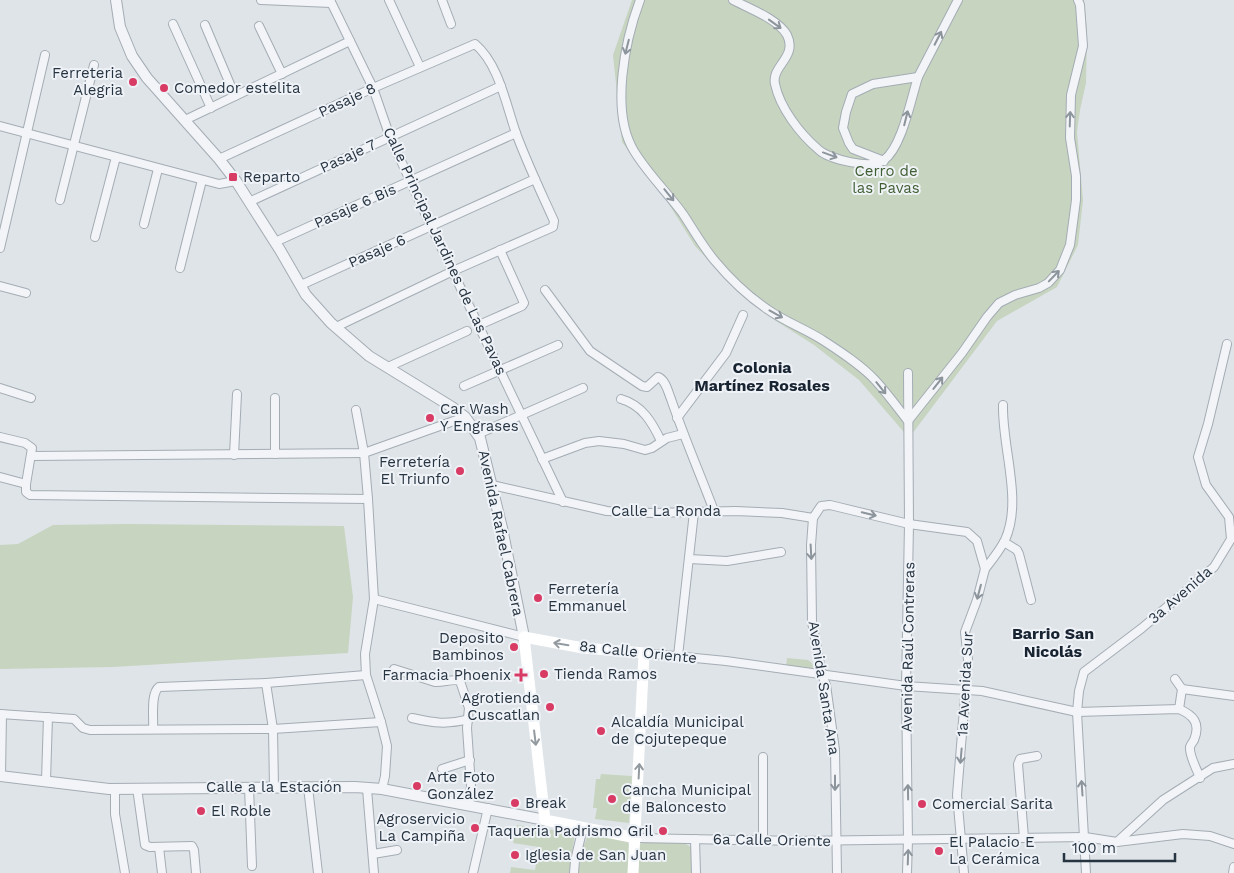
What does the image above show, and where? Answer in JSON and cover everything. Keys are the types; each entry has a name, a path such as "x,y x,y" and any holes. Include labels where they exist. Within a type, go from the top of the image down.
{"main road":[{"name":"8a Calle Oriente","path":"524,637 583,648 644,653"},
{"name":"Avenida Rafael Cabrera","path":"524,637 545,820"},
{"path":"634,873 644,653"},
{"path":"545,820 636,838"}],"street":[{"name":"Avenida Rafael Cabrera","path":"116,0 120,27 132,56 147,78 219,159 236,181 306,295 336,327 369,356 452,407 465,417 478,434 492,485 524,637"},
{"path":"261,0 331,2"},
{"path":"389,0 420,68"},
{"path":"442,0 451,24"},
{"path":"640,0 622,66 621,94 624,124 632,149 670,196 713,260 738,285 768,310 823,340 850,359 874,379 908,421 962,353 986,317 999,303 1016,295 1039,288 1048,283 1060,270 1070,245 1076,200 1076,176 1070,138 1071,95 1083,46 1078,0"},
{"path":"733,0 779,25 787,35 790,46 788,54 776,73 774,82 783,105 795,124 820,151 856,164 870,165 884,161 902,136 918,77 958,0"},
{"name":"Calle Principal Jardines de Las Pavas","path":"331,2 373,88 390,137 431,226 563,502"},
{"path":"173,24 211,108"},
{"path":"205,25 235,96"},
{"path":"259,26 282,74"},
{"path":"185,120 350,42"},
{"name":"Pasaje 8","path":"219,159 373,88 475,44 483,50 501,86"},
{"path":"0,248 45,55"},
{"path":"60,200 94,66"},
{"path":"884,161 853,149 849,143 843,128 852,94 873,84 918,77"},
{"path":"336,327 453,271 553,227 554,221 516,133 501,86"},
{"name":"Pasaje 7","path":"249,202 501,86"},
{"path":"0,126 219,184 236,181"},
{"name":"Pasaje 6 Bis","path":"275,242 516,133"},
{"path":"95,237 116,157"},
{"path":"144,224 158,169"},
{"name":"Pasaje 6","path":"301,285 535,179"},
{"path":"180,268 202,180"},
{"path":"479,325 522,306 524,303 500,250"},
{"path":"0,286 26,294"},
{"path":"545,290 590,351 642,386 647,387 658,377 662,378 714,512"},
{"path":"677,418 726,353 743,315"},
{"path":"388,367 467,331"},
{"name":"3a Avenida","path":"1086,873 1077,712 1079,691 1084,672 1142,628 1214,567 1231,539 1229,517 1206,485 1198,457 1227,344"},
{"path":"464,386 558,345"},
{"name":"Avenida Raúl Contreras","path":"907,873 908,373"},
{"path":"0,388 32,398"},
{"path":"478,434 583,388"},
{"path":"234,455 237,394"},
{"path":"275,398 275,454"},
{"path":"621,399 632,402 645,415 661,441"},
{"path":"985,569 1004,542 1009,529 1013,495 1006,454 1003,405"},
{"path":"356,410 364,453 374,599 365,654 366,675 387,746 382,790"},
{"path":"31,456 364,453 465,417"},
{"path":"542,459 585,443 599,440 645,450 652,448 661,441 683,434"},
{"path":"0,437 32,448 26,484 26,492 30,496 368,499"},
{"path":"0,477 26,484"},
{"name":"Calle La Ronda","path":"492,485 607,511 782,513 813,518"},
{"name":"Avenida Santa Ana","path":"837,873 835,750 826,685 822,675 812,622 810,545 813,518 821,506 830,505 909,524"},
{"path":"678,656 694,512"},
{"path":"909,524 967,532 977,541 985,569"},
{"path":"1004,542 1020,554 1031,600"},
{"path":"689,560 727,561 781,552"},
{"name":"1a Avenida Sur","path":"964,873 958,795 968,660 965,632 977,600 985,569"},
{"name":"8a Calle Oriente","path":"374,599 524,637"},
{"name":"8a Calle Oriente","path":"644,653 906,686 982,692 1077,712 1178,709"},
{"path":"394,669 436,682 442,683 457,680 460,682 469,708 467,728 471,786 468,805"},
{"path":"154,729 154,695 160,687 267,683 366,675"},
{"path":"1175,679 1182,689 1178,709 1191,714 1196,723 1195,739 1190,747 1200,778"},
{"path":"267,683 273,729 274,787"},
{"path":"1182,689 1234,696"},
{"path":"1,776 1,714 74,719 87,730 273,729 381,722"},
{"path":"46,781 48,717"},
{"path":"412,718 444,724 469,719"},
{"path":"1024,838 1018,764 1020,759 1036,756"},
{"path":"763,757 763,841"},
{"path":"442,769 470,760"},
{"path":"1117,842 1163,800 1214,768 1234,764"},
{"name":"Calle a la Estación","path":"1,776 115,788 308,787 382,790 545,820"},
{"path":"249,787 252,866"},
{"path":"308,787 318,873"},
{"path":"115,788 116,814 125,873"},
{"path":"137,788 145,845 150,847 192,846 196,873"},
{"path":"367,789 374,873"},
{"path":"473,873 488,808"},
{"path":"574,873 583,827"},
{"name":"6a Calle Oriente","path":"636,838 836,841 1085,837 1117,842 1183,834 1210,836 1234,844"},
{"path":"695,839 696,873"},
{"path":"159,846 162,873"},
{"path":"373,854 396,850"},
{"path":"1233,873 1234,867"}],"green space":[{"name":"Cerro de las Pavas","path":"632,0 1084,0 1087,31 1086,83 1077,132 1083,200 1078,245 1057,287 997,321 909,438 859,380 814,345 773,319 739,293 695,246 667,201 622,142 613,55"},
{"path":"53,525 344,526 353,597 348,653 113,667 0,669 0,545 18,544"},
{"path":"787,658 808,660 812,663 812,669 786,668"},
{"name":"Cancha Municipal de Baloncesto","path":"601,774 632,776 629,823 595,819 597,808 593,808 596,779 600,779"},
{"path":"517,825 575,833 569,873 510,873 511,867 535,870 539,847 513,843"},
{"path":"588,835 626,838 631,849 629,873 578,873 582,850"},
{"path":"643,842 684,843 696,850 696,873 637,873 639,845"}],"place":[{"name":"Ferreteria Alegria","path":"133,82"},
{"name":"Comedor estelita","path":"164,88"},
{"name":"Reparto","path":"233,177"},
{"name":"Car Wash Y Engrases","path":"430,418"},
{"name":"Ferretería El Triunfo","path":"460,471"},
{"name":"Ferretería Emmanuel","path":"538,598"},
{"name":"Deposito Bambinos","path":"514,647"},
{"name":"Tienda Ramos","path":"544,674"},
{"name":"Farmacia Phoenix","path":"521,675"},
{"name":"Agrotienda Cuscatlan","path":"550,707"},
{"name":"Alcaldía Municipal de Cojutepeque","path":"601,731"},
{"name":"Arte Foto González","path":"417,786"},
{"name":"Cancha Municipal de Baloncesto","path":"612,799"},
{"name":"Break","path":"515,803"},
{"name":"Comercial Sarita","path":"922,804"},
{"name":"El Roble","path":"201,811"},
{"name":"Agroservicio La Campiña","path":"475,828"},
{"name":"Taqueria Padrismo Gril","path":"663,831"},
{"name":"El Palacio E La Cerámica","path":"939,851"},
{"name":"Iglesia de San Juan","path":"515,855"}],"district":[{"name":"Colonia Martínez Rosales","path":"762,376"},
{"name":"Barrio San Nicolás","path":"1053,642"}]}
